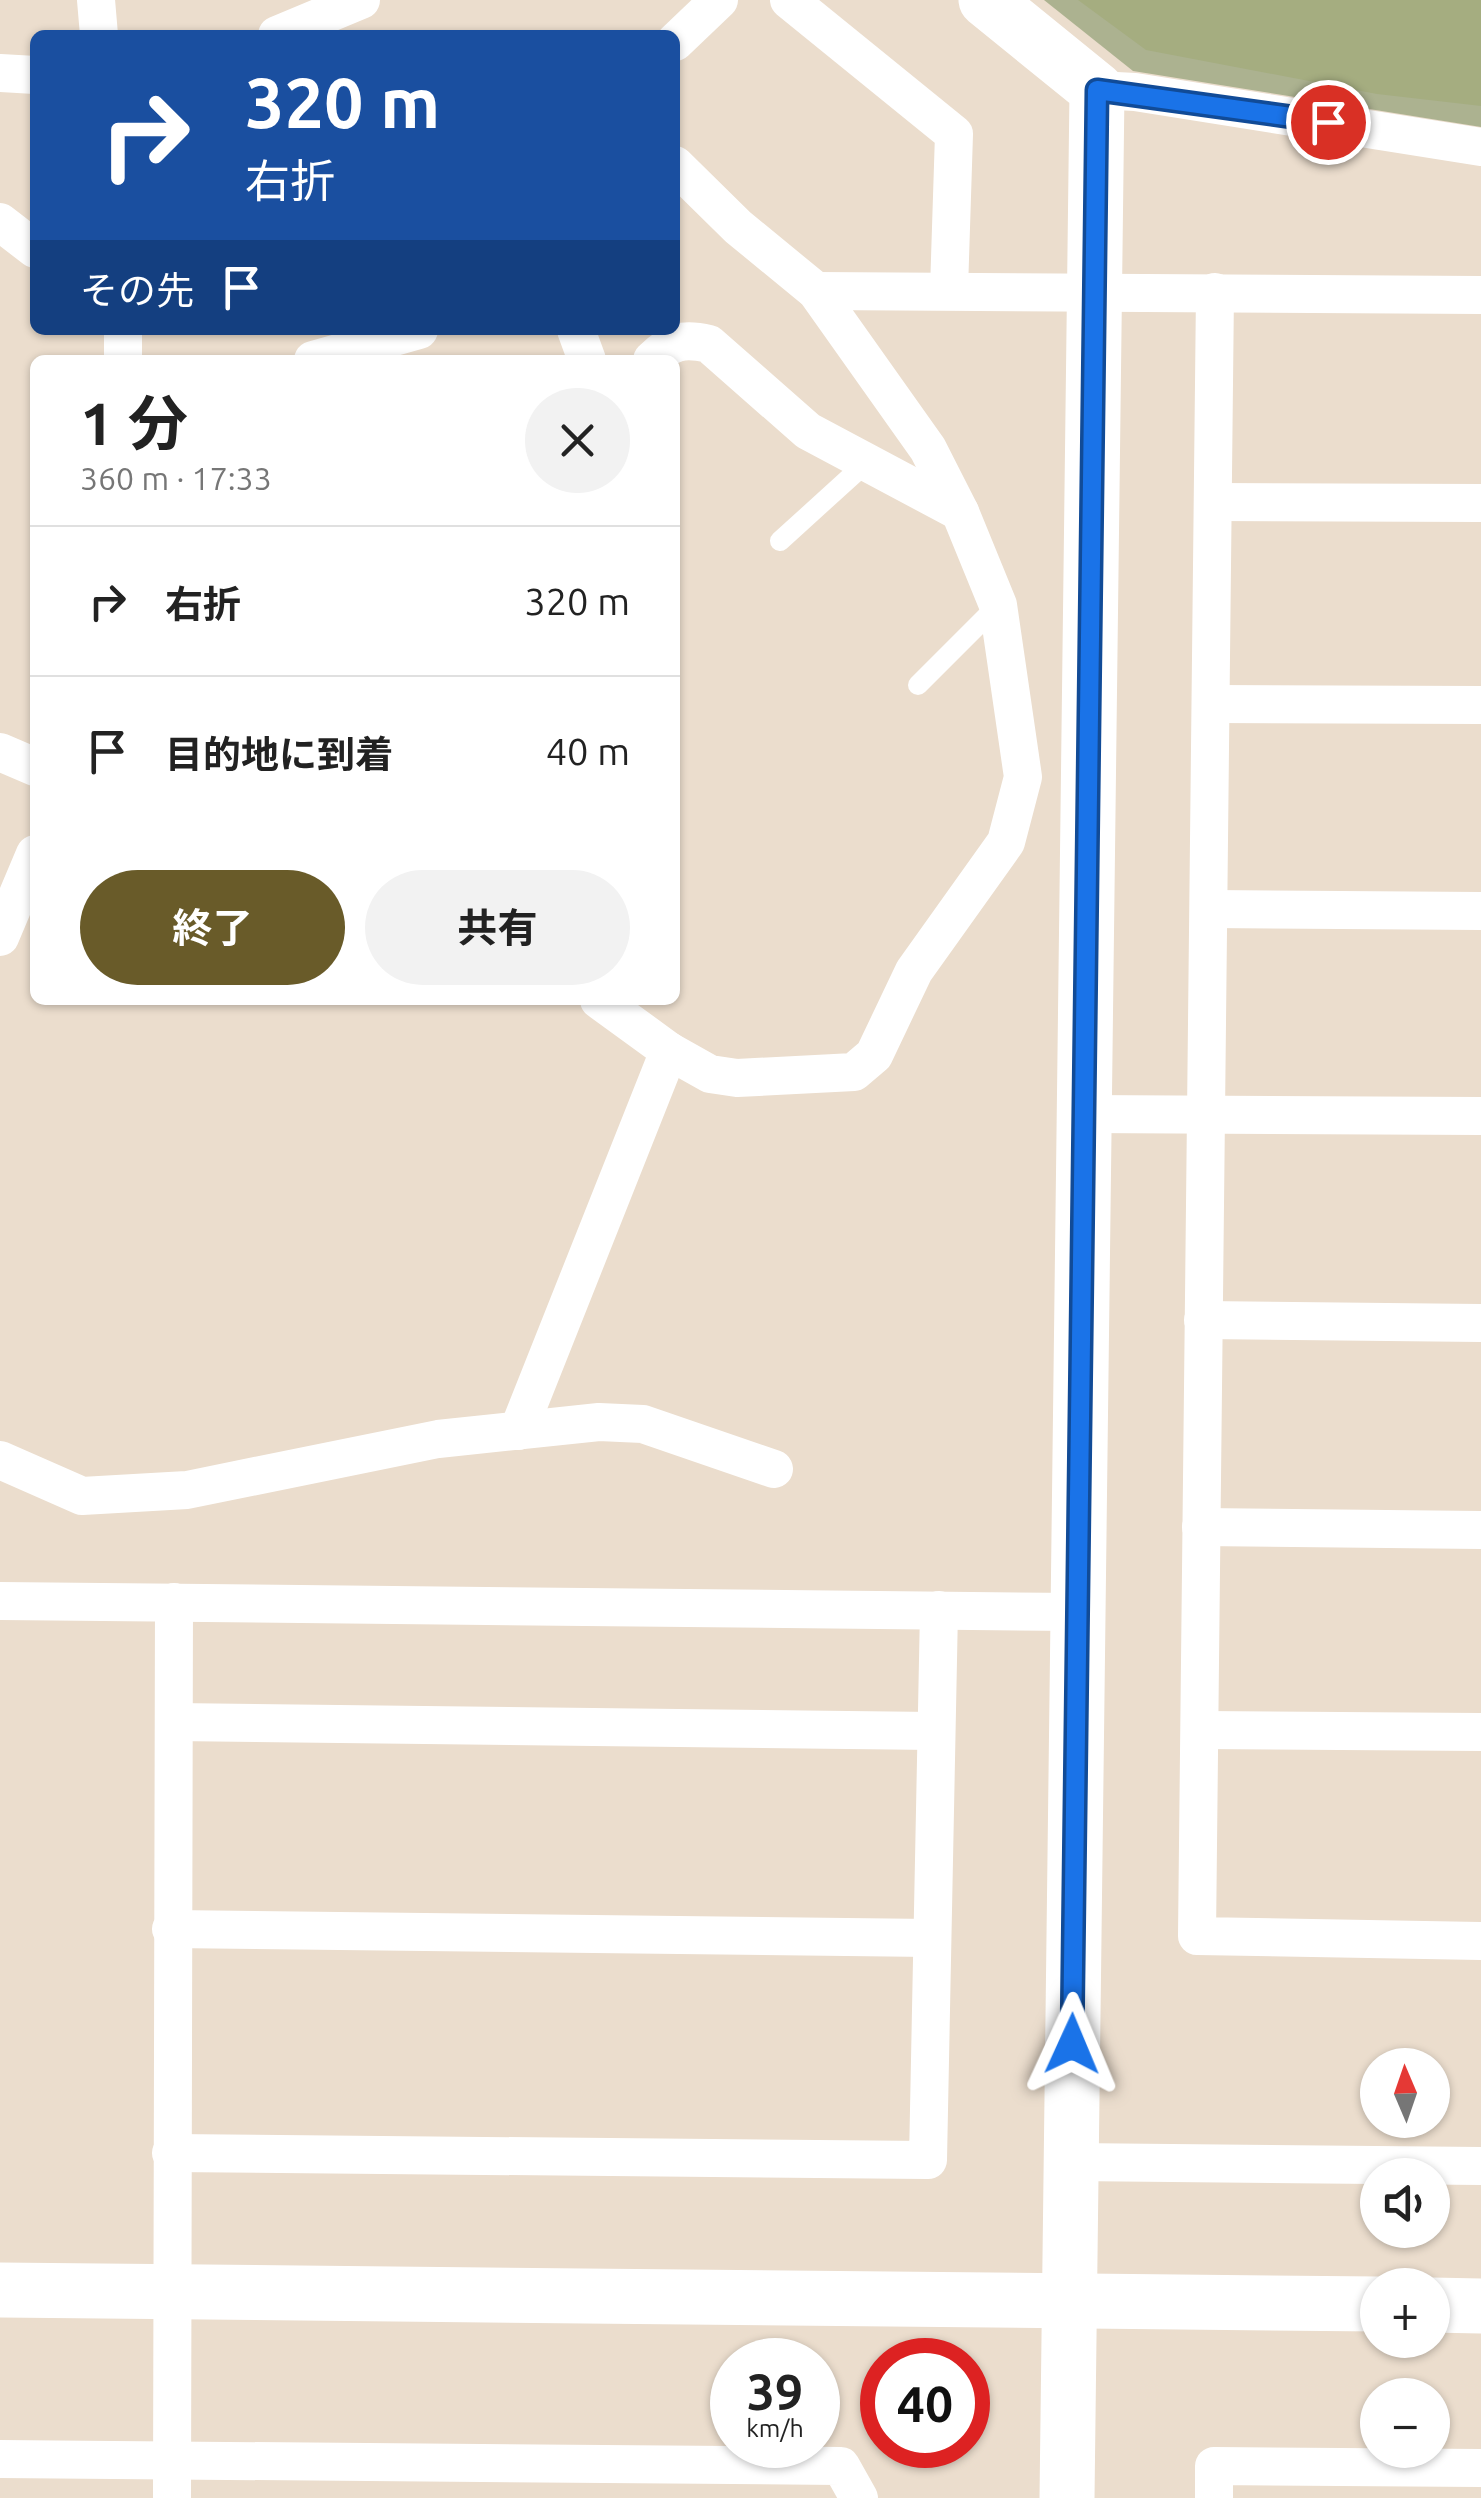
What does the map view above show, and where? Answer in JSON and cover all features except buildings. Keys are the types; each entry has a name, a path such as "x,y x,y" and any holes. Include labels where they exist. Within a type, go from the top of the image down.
{"street":[{"path":"96,0 99,30"},
{"path":"289,30 360,0"},
{"path":"680,37 719,0"},
{"path":"789,0 954,134 949,290"},
{"path":"986,0 1097,90 1136,92 1481,147"},
{"path":"0,74 30,75"},
{"path":"1067,2498 1097,90"},
{"path":"606,1005 669,1051 710,1074 736,1078 854,1072 874,1055 914,970 1006,842 1023,777 998,606 960,512 928,450 816,291 738,227 680,170"},
{"path":"0,222 30,245"},
{"path":"816,291 1481,295"},
{"path":"1215,292 1197,1936 1481,1942"},
{"path":"331,355 401,335"},
{"path":"657,355 668,344 689,340 709,344 808,431 960,512"},
{"path":"1214,502 1481,504"},
{"path":"1212,704 1481,705"},
{"path":"0,752 30,766"},
{"path":"0,938 30,866"},
{"path":"1210,910 1481,911"},
{"path":"518,1431 669,1051"},
{"path":"1083,1114 1481,1116"},
{"path":"1203,1320 1481,1323"},
{"path":"0,1460 82,1496 187,1490 438,1439 599,1422 643,1424 774,1469"},
{"path":"1202,1527 1481,1530"},
{"path":"0,1601 1076,1612"},
{"path":"172,2479 174,1602"},
{"path":"170,2154 928,2160 939,1610"},
{"path":"174,1722 934,1731"},
{"path":"1201,1730 1481,1732"},
{"path":"172,1930 931,1938"},
{"path":"1071,2162 1481,2166"},
{"path":"0,2290 1360,2304"},
{"path":"1450,2305 1481,2306"},
{"path":"0,2459 172,2479 517,2481 840,2466 859,2498"},
{"path":"1214,2498 1214,2466 1481,2468"}],"lane":[{"path":"780,542 867,462"},
{"path":"918,685 998,606"}],"green space":[{"path":"1044,0 1481,0 1481,127 1133,71"},
{"path":"1078,0 1481,0 1481,106 1377,94 1146,50"}],"route":[{"path":"1072,2044 1097,90 1136,92 1328,122"}]}
